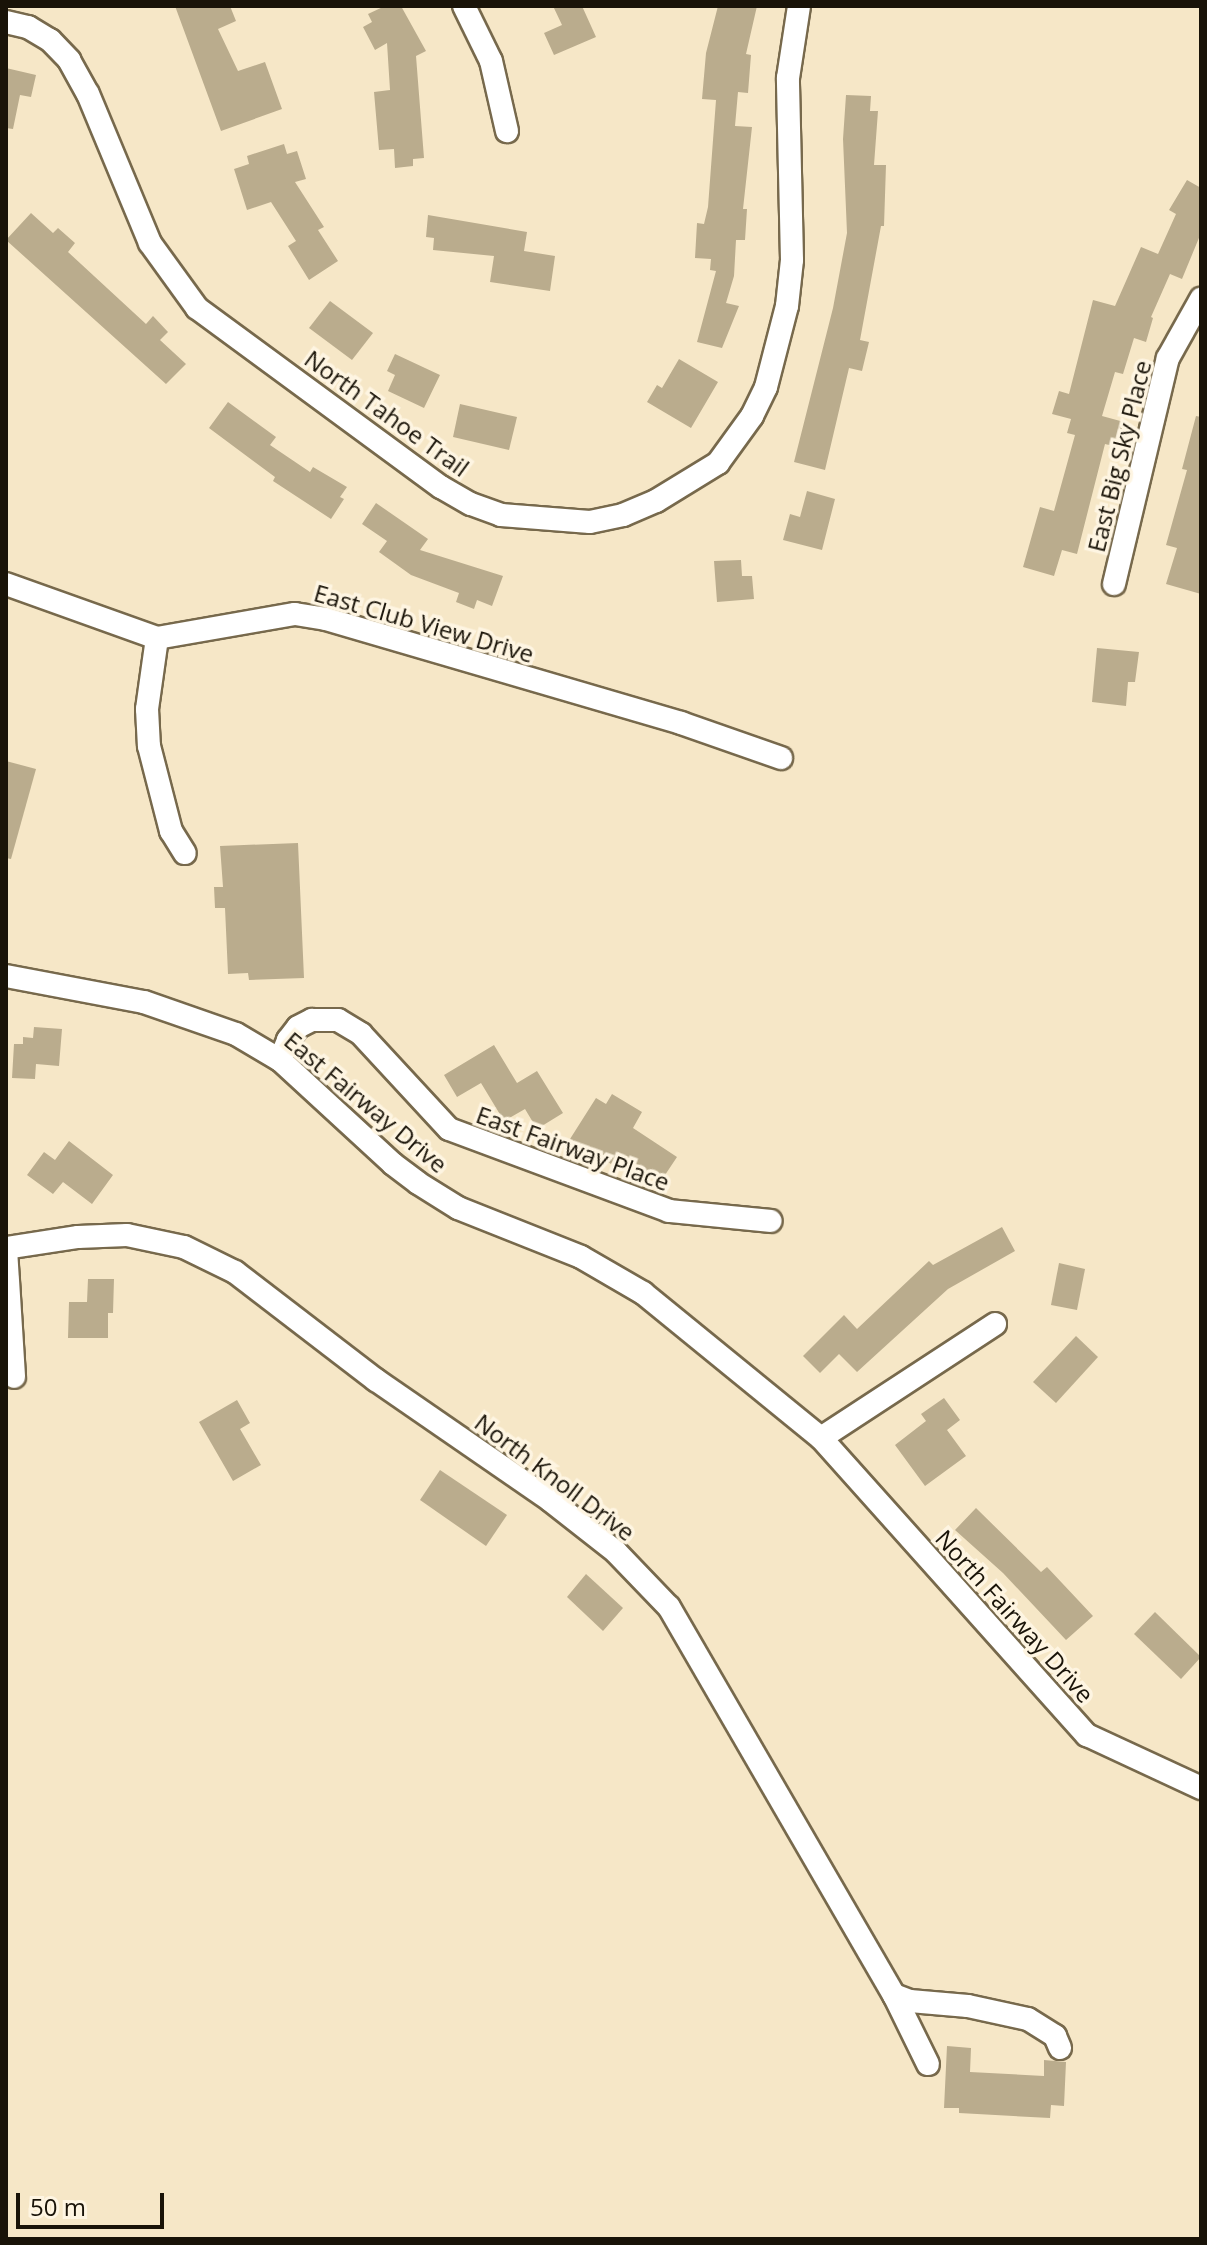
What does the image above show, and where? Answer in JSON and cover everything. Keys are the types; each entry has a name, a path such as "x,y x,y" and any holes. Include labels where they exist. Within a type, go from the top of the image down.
{"street":[{"path":"464,6 491,61 507,131"},
{"name":"North Tahoe Trail","path":"6,22 28,27 50,40 69,60 88,94 150,243 197,308 441,487 471,504 513,516 590,522 623,515 656,501 718,463 752,416 766,387 787,306 792,260 788,78 799,6"},
{"name":"East Big Sky Place","path":"1114,584 1168,358 1201,299"},
{"name":"East Club View Drive","path":"6,584 157,638 295,614 326,619 681,723 781,758"},
{"path":"157,638 147,709 149,746 171,831 185,853"},
{"name":"East Fairway Drive","path":"6,976 144,1002 201,1019 280,1060 393,1164 418,1183 458,1208 581,1257 643,1293 821,1438"},
{"name":"East Fairway Place","path":"280,1060 288,1040 298,1027 312,1020 338,1020 361,1034 449,1129 669,1211 771,1221"},
{"name":"North Knoll Drive","path":"6,1248 78,1237 127,1235 184,1247 235,1272 376,1380 561,1508 616,1552 669,1607 894,1995 928,2064"},
{"path":"6,1248 14,1377"},
{"path":"821,1438 995,1324"},
{"name":"North Fairway Drive","path":"821,1438 1087,1735 1201,1788"},
{"path":"894,1995 910,2001 968,2006 1028,2019 1055,2036 1060,2048"}],"building":[{"path":"175,6 230,6 236,21 218,29 238,71 265,62 282,109 221,131"},
{"path":"385,6 401,6 426,51 416,56 424,158 413,159 413,166 395,168 394,149 379,150 374,92 390,90 387,43 375,50 363,27 372,22 368,14"},
{"path":"553,6 582,6 596,37 554,55 544,33 562,25"},
{"path":"718,6 757,6 746,54 751,55 748,93 738,92 735,126 752,127 743,209 747,209 745,240 736,240 734,276 726,303 739,306 722,348 697,342 716,271 710,270 711,259 695,258 697,223 704,224 708,207 716,100 702,99 706,53"},
{"path":"6,68 36,75 31,97 20,95 13,129 6,128"},
{"path":"846,95 871,96 870,111 878,111 874,165 886,165 884,226 881,226 860,340 869,342 862,371 849,368 825,470 794,462 833,308 847,233 843,139"},
{"path":"284,144 287,154 297,151 306,179 295,182 324,227 318,230 338,261 309,280 288,246 296,241 271,202 247,210 234,169 249,164 247,156"},
{"path":"1187,180 1201,188 1201,233 1182,279 1170,274 1151,317 1146,342 1134,338 1123,374 1115,372 1102,416 1124,422 1117,447 1105,444 1077,554 1062,550 1054,576 1023,567 1040,507 1054,511 1075,435 1067,433 1071,419 1052,414 1059,391 1069,394 1093,300 1115,306 1141,247 1158,254 1176,214 1169,210"},
{"path":"31,213 53,233 58,228 75,243 68,252 146,324 153,316 168,332 160,340 186,364 166,384 6,240"},
{"path":"428,215 527,232 524,251 555,256 550,291 490,282 494,256 433,250 434,238 426,237"},
{"path":"330,301 373,333 352,360 309,328"},
{"path":"395,354 440,375 424,408 388,391 395,375 387,371"},
{"path":"679,359 718,382 691,428 647,402 657,385 662,388"},
{"path":"228,402 276,437 270,445 310,472 313,467 347,487 340,497 344,499 331,519 273,481 275,477 209,428"},
{"path":"460,404 517,417 509,450 453,437"},
{"path":"1196,416 1201,417 1201,594 1166,584 1177,548 1166,545 1187,470 1182,469"},
{"path":"807,491 835,499 822,550 783,540 790,514 800,517"},
{"path":"376,503 428,539 420,550 503,576 492,606 477,600 474,609 456,602 459,593 411,575 379,552 387,541 362,524"},
{"path":"741,560 742,576 752,576 754,599 717,602 714,561"},
{"path":"1097,648 1139,652 1135,682 1128,682 1126,706 1092,702"},
{"path":"6,761 36,769 11,859 6,858"},
{"path":"298,843 304,978 249,980 248,973 228,974 225,908 215,908 214,887 223,887 220,846"},
{"path":"34,1027 62,1029 59,1066 36,1064 35,1079 12,1078 14,1044 23,1044 23,1037 33,1038"},
{"path":"494,1045 517,1083 537,1071 563,1113 537,1129 525,1109 504,1121 481,1083 457,1097 444,1075"},
{"path":"612,1094 642,1112 633,1128 677,1157 661,1181 618,1152 611,1164 570,1139 596,1098 606,1104"},
{"path":"69,1141 113,1175 92,1204 63,1182 53,1194 27,1175 44,1152 55,1160"},
{"path":"1002,1227 1015,1251 948,1289 857,1372 839,1354 820,1373 803,1356 844,1315 857,1329 929,1261 933,1265"},
{"path":"1059,1263 1085,1269 1077,1310 1051,1305"},
{"path":"88,1279 114,1279 113,1313 108,1313 108,1338 68,1338 69,1302 87,1302"},
{"path":"1076,1336 1098,1357 1056,1403 1033,1382"},
{"path":"944,1398 960,1420 947,1430 966,1456 925,1486 895,1445 926,1421 921,1414"},
{"path":"237,1400 250,1423 240,1429 261,1465 233,1481 199,1422"},
{"path":"440,1470 507,1515 486,1546 420,1500"},
{"path":"976,1508 1041,1572 1047,1567 1093,1616 1066,1640 1003,1573 955,1530"},
{"path":"586,1574 623,1608 603,1631 567,1597"},
{"path":"1155,1612 1201,1657 1181,1679 1134,1634"},
{"path":"947,2046 971,2048 970,2072 1044,2076 1044,2060 1066,2062 1064,2106 1051,2105 1050,2118 959,2113 959,2108 944,2108"}]}
